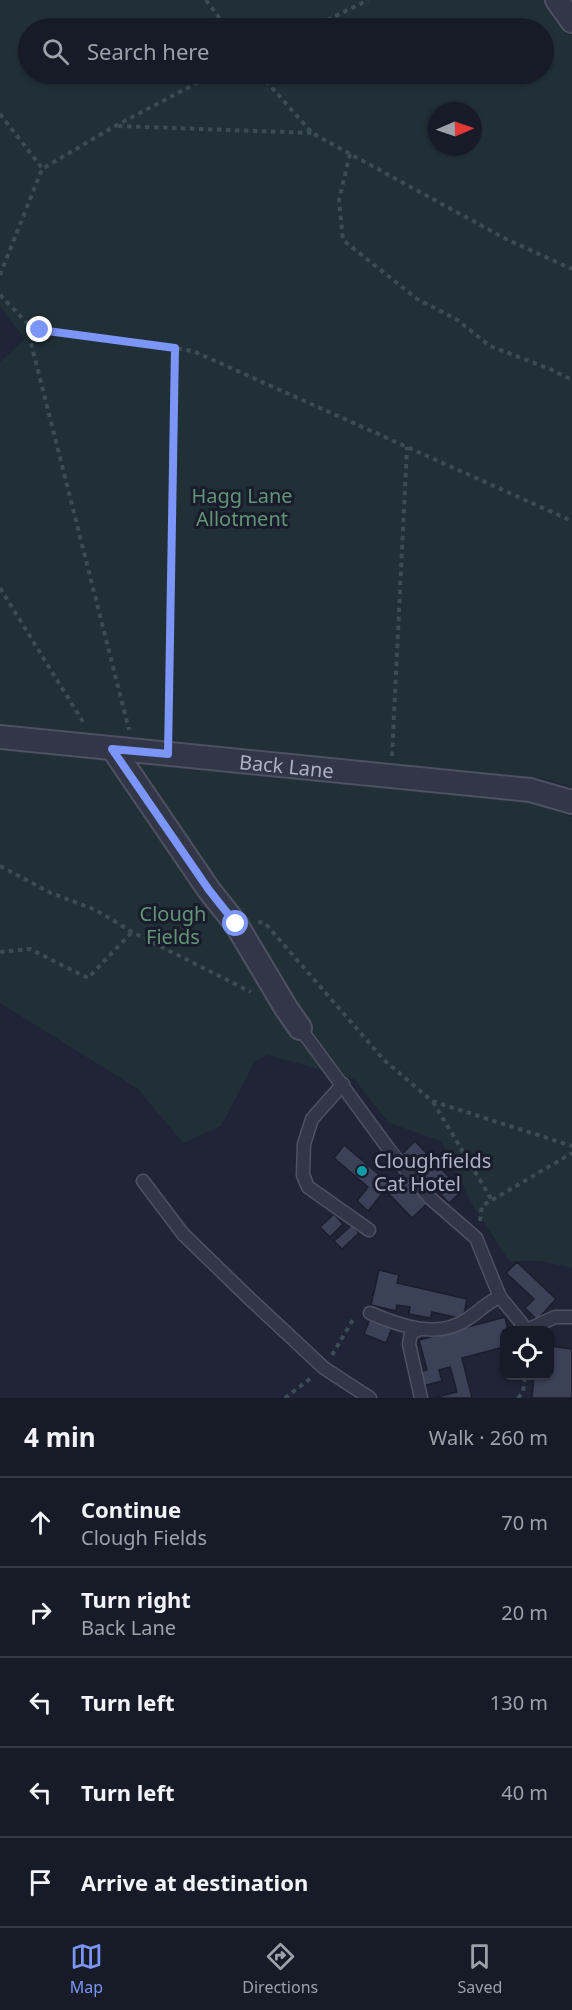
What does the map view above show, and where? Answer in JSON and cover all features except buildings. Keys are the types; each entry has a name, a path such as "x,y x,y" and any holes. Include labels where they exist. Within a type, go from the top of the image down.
{"street":[{"path":"557,0 572,21"},
{"name":"Back Lane","path":"0,737 530,790 572,802"},
{"path":"115,749 209,890 236,924 300,1028"}],"lane":[{"path":"300,1028 391,1152 430,1198 476,1238 500,1297 527,1330 555,1317 572,1317"},
{"path":"343,1084 312,1119 304,1144 303,1174 308,1187 369,1230"},
{"path":"143,1181 183,1234 250,1299 324,1368 370,1398"},
{"path":"370,1313 400,1326 418,1330 445,1328 468,1320 486,1302 500,1297"},
{"path":"418,1330 411,1333 409,1344 421,1398"}],"path":[{"path":"206,0 220,18"},
{"path":"331,18 368,0"},
{"path":"0,275 42,168 195,84"},
{"path":"269,84 312,133 506,239 572,269"},
{"path":"0,114 42,168"},
{"path":"116,126 312,133"},
{"path":"350,154 339,200 343,240 417,299 456,319 490,346 572,380"},
{"path":"0,295 36,332"},
{"path":"115,749 31,342 36,332 45,329 193,351 572,521"},
{"path":"168,754 175,348"},
{"path":"391,775 406,447"},
{"path":"0,588 115,749"},
{"path":"0,866 51,893 96,910 132,932 286,1008"},
{"path":"236,924 245,918 265,923 384,1060 432,1101 492,1200"},
{"path":"0,952 30,949 88,978 132,932"},
{"path":"432,1101 572,1146"},
{"path":"476,1238 482,1206 572,1154"},
{"path":"518,1398 523,1392 524,1380"}],"green space":[{"name":"Hagg Lane Allotment","path":"0,0 547,0 572,36 572,787 545,779 0,724 0,362 25,339 0,307"},
{"name":"Clough Fields","path":"0,749 528,801 572,817 572,1268 541,1261 509,1261 472,1204 441,1141 389,1123 354,1079 268,1055 255,1061 221,1126 183,1143 138,1089 0,1003"}],"place":[{"name":"Cloughfields Cat Hotel","path":"362,1171"}],"route":[{"path":"40,330 175,348 168,754 112,749 209,890 236,924"}]}
